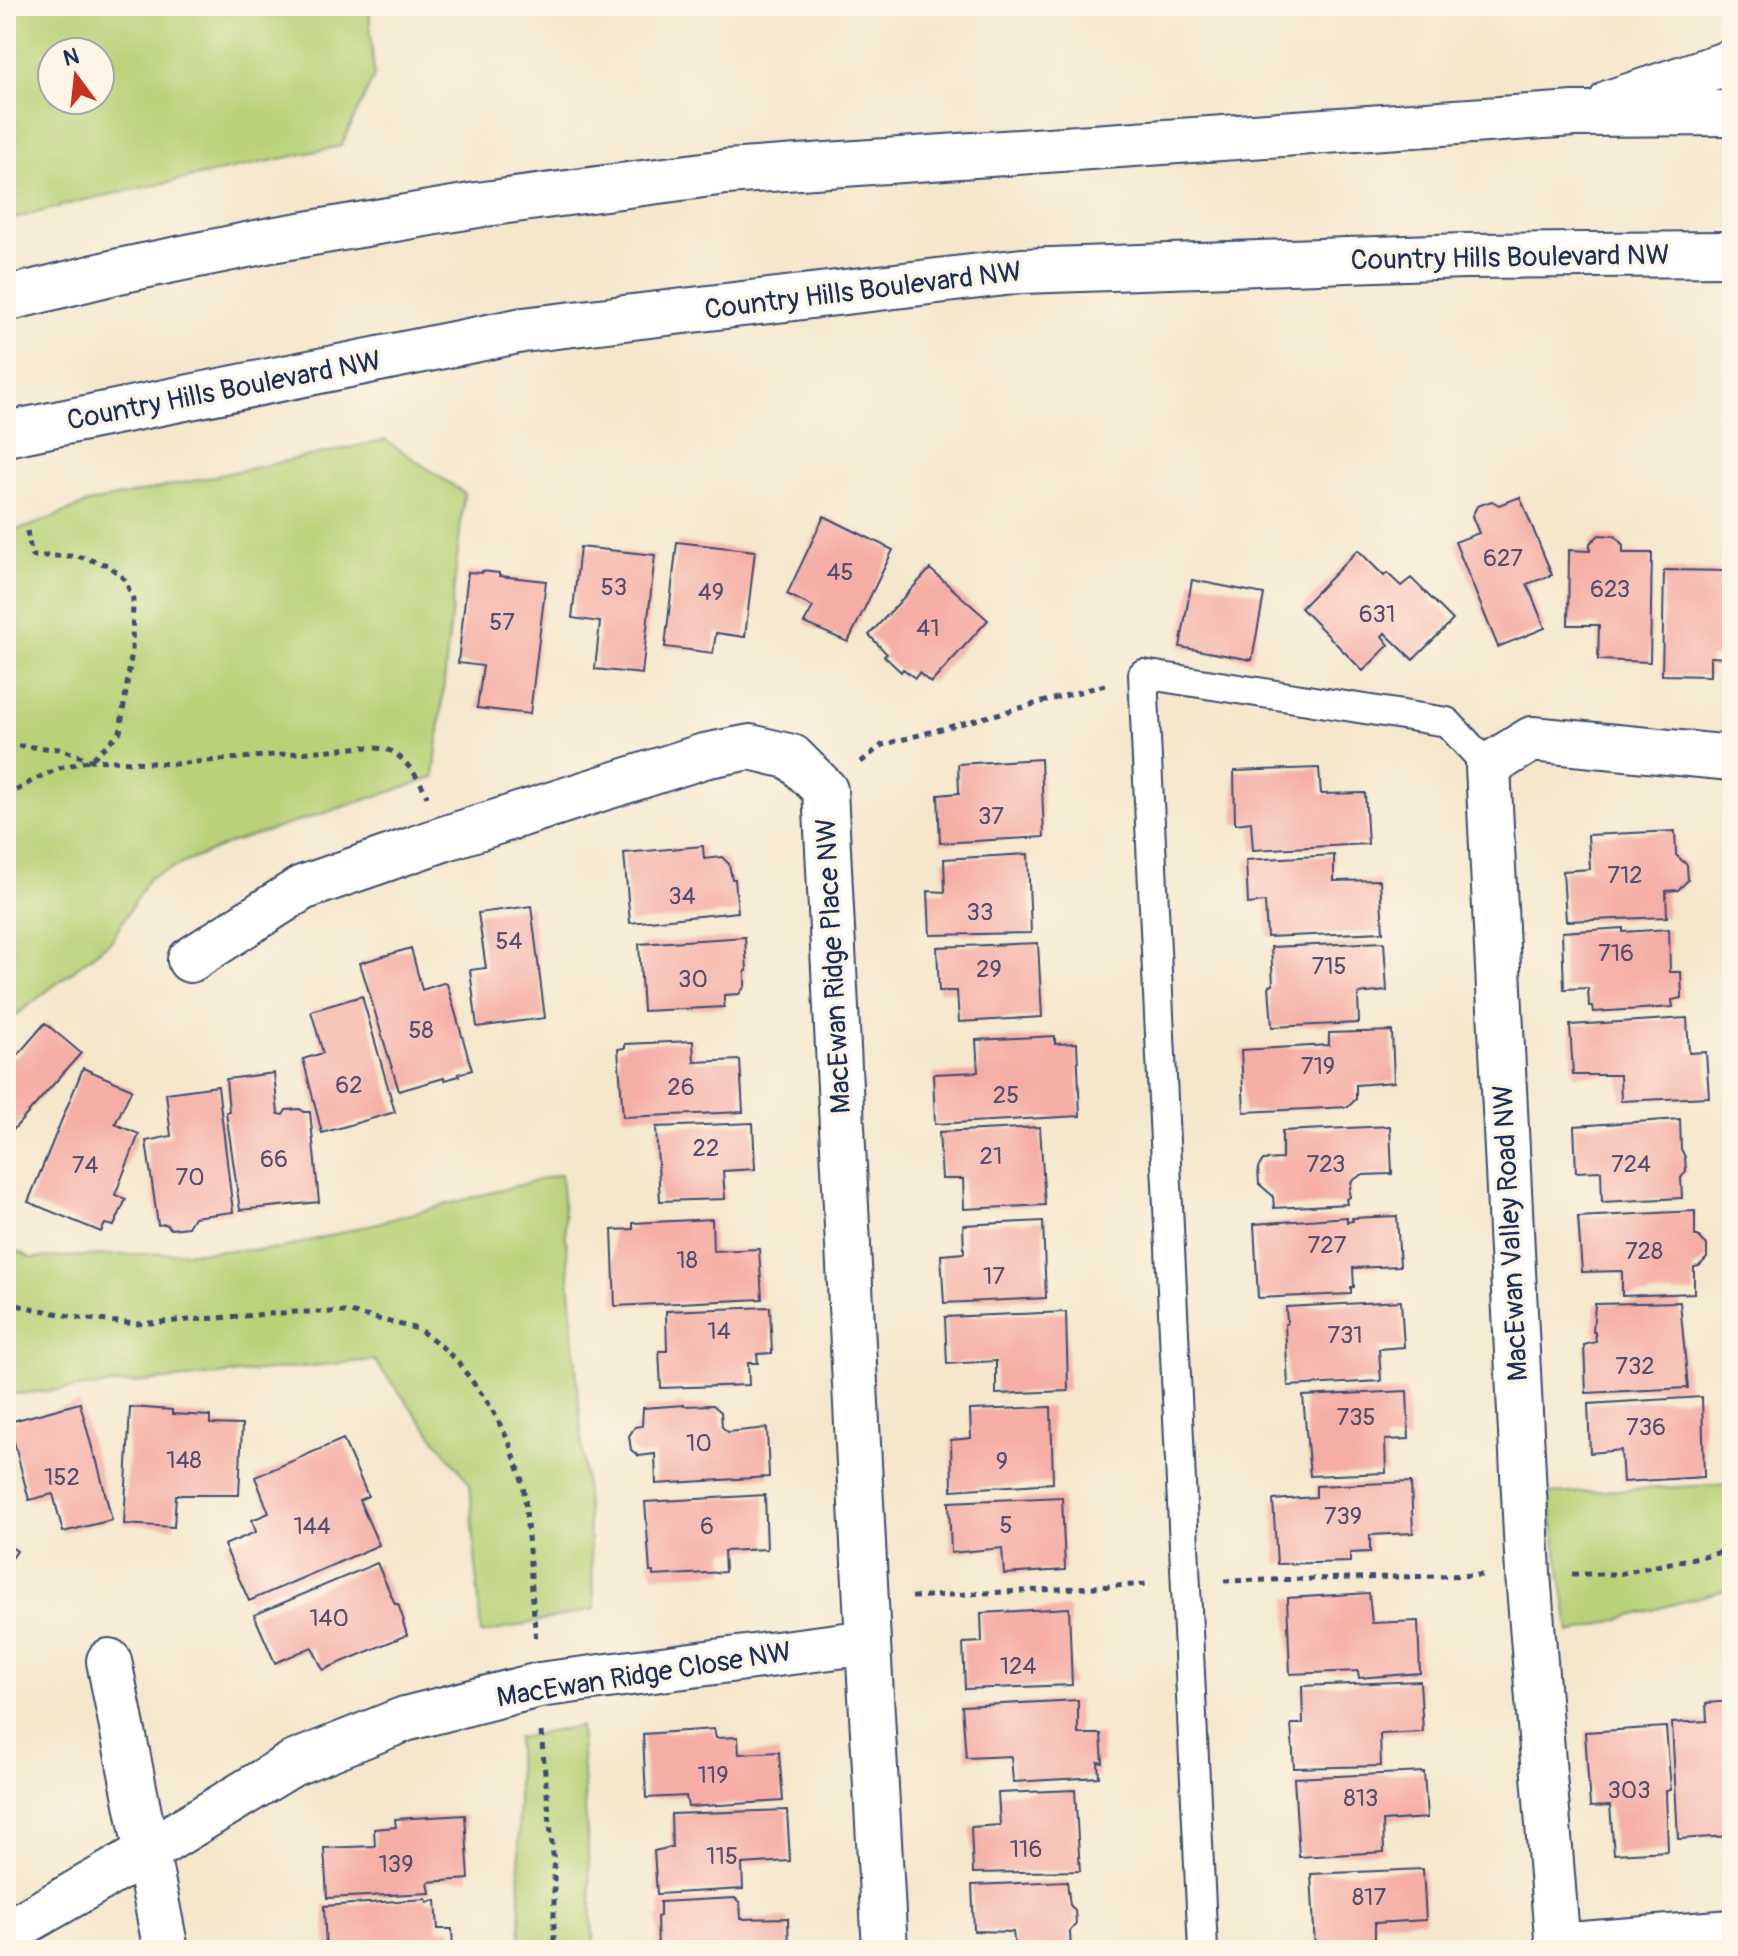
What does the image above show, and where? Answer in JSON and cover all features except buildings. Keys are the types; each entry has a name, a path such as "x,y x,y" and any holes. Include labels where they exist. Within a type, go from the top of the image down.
{"street":[{"path":"1574,114 1732,62"},
{"path":"6,299 119,271 300,235 477,205 726,172 1574,114 1732,113"},
{"name":"Country Hills Boulevard NW","path":"6,434 523,330 1022,271 1464,256 1732,254"},
{"path":"1488,766 1532,739 1732,758"},
{"name":"MacEwan Ridge Place NW","path":"190,960 302,888 443,839 704,756 750,747 792,757 825,790 868,1642"},
{"name":"MacEwan Valley Road NW","path":"1488,766 1528,1574 1558,1948"},
{"path":"868,1642 885,1950"},
{"name":"MacEwan Ridge Close NW","path":"6,1937 27,1921 292,1764 405,1719 539,1685 868,1642"},
{"path":"109,1661 166,1950"},
{"path":"1558,1948 1732,1932"}],"lane":[{"path":"1203,1950 1143,674 1447,722 1488,766"}],"path":[{"path":"6,797 60,768 91,760 120,732 132,651 133,599 125,580 108,565 77,556 32,556 27,531"},
{"path":"825,790 882,745 1143,674"},
{"path":"6,745 59,749 91,760 174,764 364,747 390,751 409,767 424,788 443,839"},
{"path":"6,1303 80,1318 136,1324 296,1312 350,1312 418,1329 458,1362 491,1407 509,1442 525,1497 536,1643"},
{"path":"1528,1574 1618,1574 1732,1550"},
{"path":"540,1721 554,1864 554,1950"}],"green space":[{"path":"6,6 369,6 374,76 341,146 80,201 6,221"},
{"path":"385,440 464,493 434,778 230,843 149,878 111,941 6,1023 6,531 28,527 88,503"},
{"path":"561,1174 595,1609 481,1634 470,1484 374,1360 6,1395 6,1245 31,1258 279,1249"},
{"path":"1732,1484 1732,1588 1570,1633 1548,1494"},
{"path":"580,1726 594,1950 521,1950 517,1738"}]}
